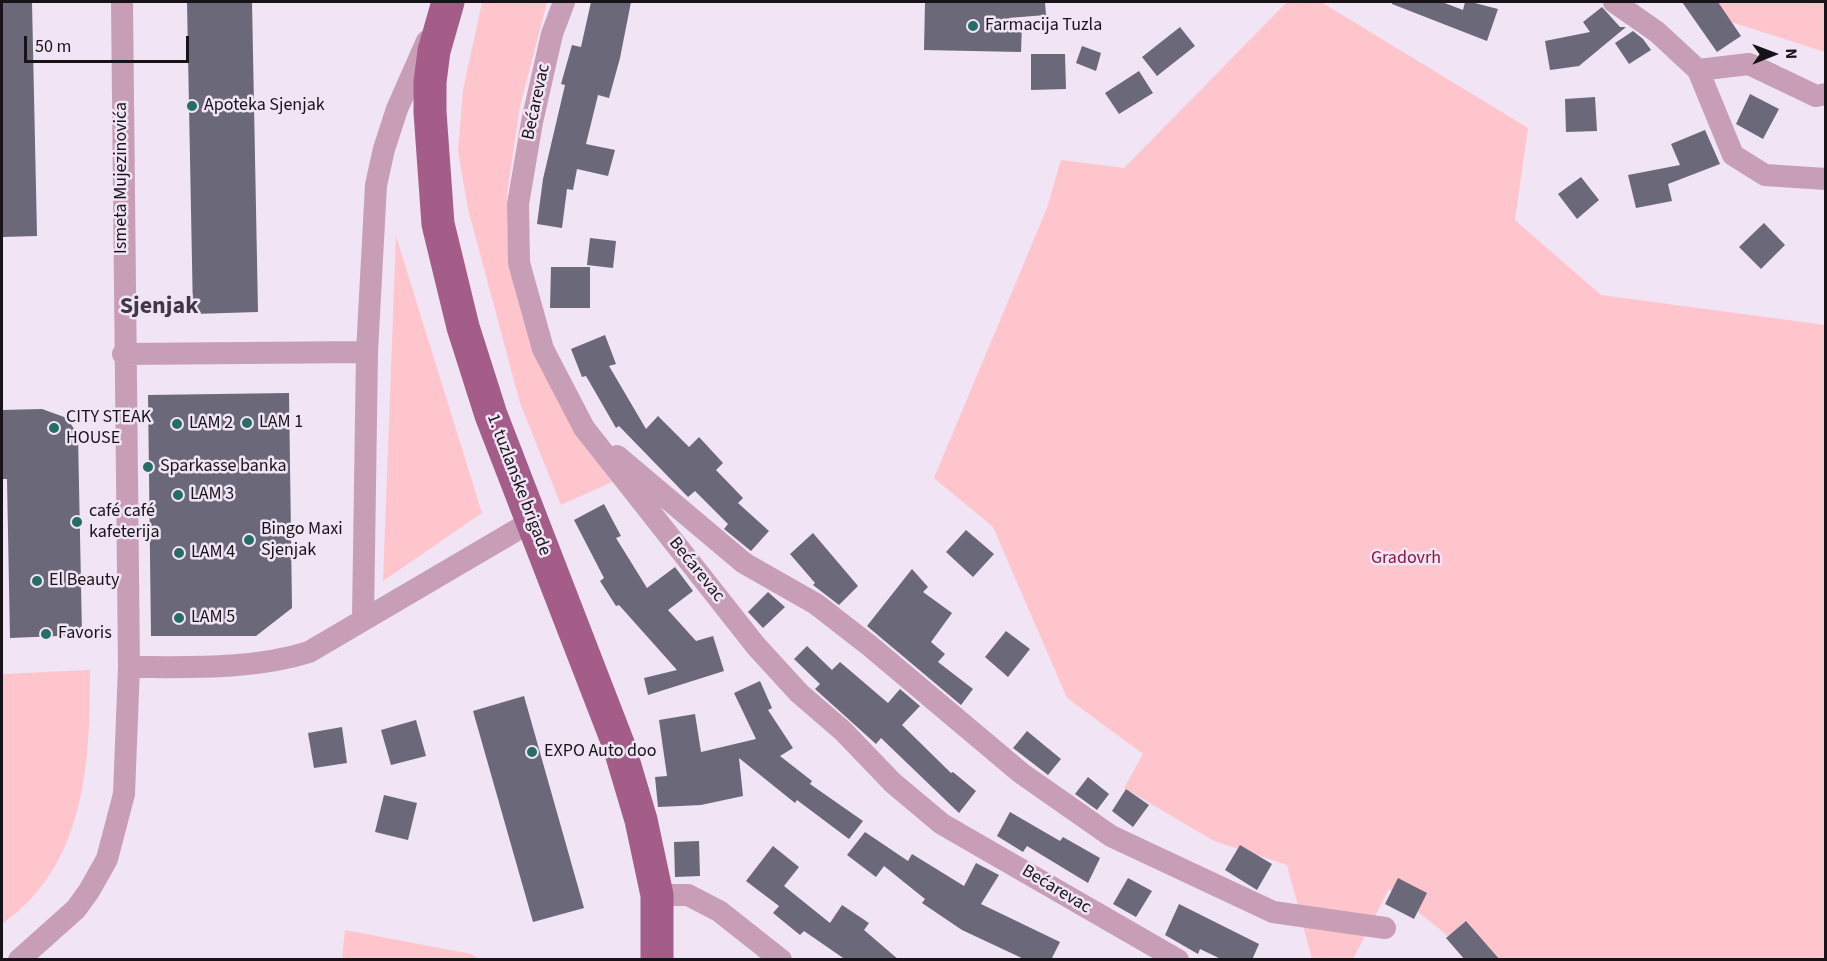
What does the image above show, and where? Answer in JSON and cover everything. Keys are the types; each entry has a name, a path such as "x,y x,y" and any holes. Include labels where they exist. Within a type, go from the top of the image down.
{"main road":[{"name":"1. tuzlanske brigade","path":"448,2 434,51 430,82 438,224 463,327 491,415 619,746 641,820 657,895 657,960"}],"street":[{"name":"Ismeta Mujezinovića","path":"20,960 76,909 107,859 124,794 129,667 123,354 122,2"},
{"path":"363,618 367,352 376,185 384,149 397,109 443,2"},
{"name":"Bećarevac","path":"564,2 552,34 522,180 518,204 519,263 543,349 584,428 756,646 799,693 843,730 893,783 942,824 1178,960"},
{"path":"1614,2 1657,32 1698,70 1733,155 1765,175 1826,179"},
{"path":"1698,70 1749,63 1816,96 1826,94"},
{"path":"123,354 367,352"},
{"path":"584,428 744,563 816,604 870,646 1021,773 1111,836 1273,912 1385,928"},
{"path":"129,667 191,667 280,661 309,652 363,618 532,521"},
{"path":"657,895 688,895 719,911 781,960"}],"green space":[{"path":"482,2 547,2 520,106 507,194 507,230 511,267 570,423 612,482 561,505 520,403 468,209 458,151 463,90"},
{"name":"Gradovrh","path":"1287,2 1321,2 1528,128 1515,220 1601,295 1825,325 1825,959 1477,959 1389,889 1353,959 1312,959 1287,865 1214,841 1124,788 1143,754 1067,698 993,527 934,478 1047,208 1061,160 1124,168"},
{"path":"1709,2 1825,2 1825,52 1731,22"},
{"path":"396,236 482,513 383,581"},
{"path":"90,670 88,741 84,776 78,810 67,842 51,872 30,900 2,924 2,674"},
{"path":"345,930 471,954 480,959 342,959"}],"building":[{"path":"2,2 32,2 37,236 2,237"},
{"path":"187,2 252,2 258,312 193,314"},
{"path":"591,2 631,2 609,98 598,95 586,144 615,150 608,176 577,169 573,190 567,189 562,228 537,224 543,179 565,85 561,84 572,45 581,47"},
{"name":"Farmacija Tuzla","path":"925,2 1045,2 1046,15 1008,18 1022,23 1021,52 924,50"},
{"path":"1392,2 1442,2 1463,10 1465,2 1471,2 1498,9 1487,41 1392,4"},
{"path":"1682,2 1718,2 1741,36 1717,52"},
{"path":"1602,7 1620,27 1626,27 1579,66 1550,70 1545,41 1590,32 1583,22"},
{"path":"1180,27 1195,46 1157,76 1142,57"},
{"path":"1633,31 1651,50 1629,64 1615,43"},
{"path":"1082,46 1101,53 1096,71 1076,63"},
{"path":"1031,54 1065,54 1066,89 1031,90"},
{"path":"1139,71 1153,93 1119,114 1105,93"},
{"path":"1750,94 1779,109 1763,139 1736,124"},
{"path":"1595,97 1597,131 1566,132 1565,99"},
{"path":"1705,130 1720,164 1668,184 1672,201 1636,208 1628,175 1680,165 1671,144"},
{"path":"1581,177 1599,200 1577,219 1558,194"},
{"path":"1764,223 1785,245 1761,269 1739,247"},
{"path":"590,238 616,241 613,268 587,265"},
{"path":"551,267 590,267 590,308 550,308"},
{"path":"605,335 616,364 609,366 646,429 658,416 689,447 699,437 723,463 716,470 743,498 738,503 769,531 751,551 724,529 728,524 695,491 688,497 619,426 616,428 586,376 582,377 571,349"},
{"path":"289,393 292,608 256,636 151,636 148,395"},
{"path":"42,409 67,418 78,435 82,635 10,638 7,479 2,479 2,410"},
{"path":"604,504 621,536 616,538 647,588 675,567 693,591 668,610 696,641 713,636 724,671 648,695 644,678 677,670 619,605 616,606 600,581 604,578 574,520"},
{"path":"966,530 994,554 973,577 946,552"},
{"path":"813,533 858,586 839,605 813,585 815,583 790,554"},
{"path":"912,569 928,587 923,592 952,613 931,642 945,654 938,662 973,689 961,705 867,626"},
{"path":"768,592 785,607 763,628 748,612"},
{"path":"1006,631 1030,649 1008,677 985,657"},
{"path":"807,646 832,670 840,662 888,703 900,689 920,706 902,725 951,773 953,772 976,791 959,813 881,738 876,744 815,689 820,684 794,659"},
{"path":"760,681 772,708 768,710 793,748 780,756 812,781 810,784 863,821 849,839 797,800 795,803 739,758 743,796 701,805 658,807 655,777 667,776 659,720 695,714 701,752 756,739 734,693"},
{"path":"524,696 584,908 533,922 473,711"},
{"path":"416,720 426,756 391,765 381,730"},
{"path":"342,727 347,763 314,768 308,733"},
{"path":"1027,731 1061,759 1048,775 1013,748"},
{"path":"1088,777 1109,794 1097,810 1075,794"},
{"path":"1126,789 1149,805 1133,827 1112,811"},
{"path":"384,795 417,803 408,840 375,832"},
{"path":"1010,812 1060,841 1063,837 1100,858 1088,883 1027,846 1023,852 997,836"},
{"path":"865,832 908,861 912,854 964,886 976,863 999,875 981,904 1060,942 1051,960 1026,960 962,930 922,903 925,899 884,866 876,877 847,855"},
{"path":"699,841 700,876 675,877 674,842"},
{"path":"1240,845 1272,864 1257,890 1225,870"},
{"path":"773,846 799,867 784,886 830,923 842,905 869,923 864,930 899,960 846,960 804,931 800,935 773,913 779,906 746,881"},
{"path":"1128,878 1152,891 1136,917 1113,904"},
{"path":"1398,878 1427,893 1414,919 1385,904"},
{"path":"1179,904 1259,944 1252,960 1223,960 1200,949 1198,954 1165,935"},
{"path":"1466,921 1500,960 1465,960 1446,938"}],"place":[{"name":"Farmacija Tuzla","path":"973,26"},
{"name":"Apoteka Sjenjak","path":"192,106"},
{"name":"LAM 1","path":"247,423"},
{"name":"LAM 2","path":"177,424"},
{"name":"CITY STEAK HOUSE","path":"54,428"},
{"name":"Sparkasse banka","path":"148,467"},
{"name":"LAM 3","path":"178,495"},
{"name":"café café kafeterija","path":"77,522"},
{"name":"Bingo Maxi Sjenjak","path":"249,540"},
{"name":"LAM 4","path":"179,553"},
{"name":"El Beauty","path":"37,581"},
{"name":"LAM 5","path":"179,618"},
{"name":"Favoris","path":"46,634"},
{"name":"EXPO Auto doo","path":"532,752"}],"district":[{"name":"Sjenjak","path":"159,308"}]}
